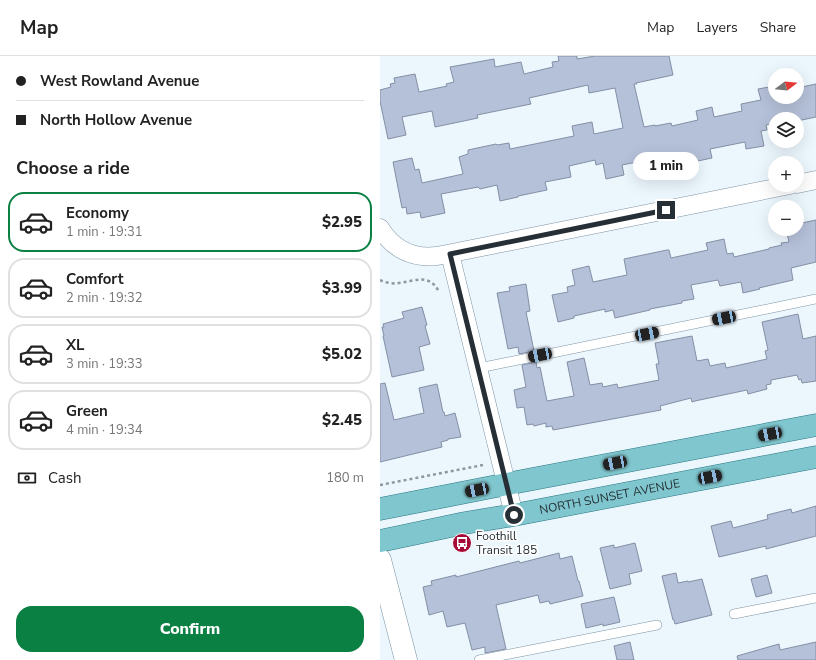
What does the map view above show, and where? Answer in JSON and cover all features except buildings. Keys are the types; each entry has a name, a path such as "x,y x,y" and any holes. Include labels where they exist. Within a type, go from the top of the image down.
{"main road":[{"path":"380,509 816,425"},
{"name":"NORTH SUNSET AVENUE","path":"380,541 465,523 816,457"}],"street":[{"path":"804,183 816,180"},
{"path":"380,228 397,247 416,256 427,257 450,254 768,189"},
{"path":"450,254 514,515"},
{"path":"380,560 406,660"}],"lane":[{"path":"478,368 816,299"},
{"path":"734,614 816,598"},
{"path":"479,660 657,625"}],"path":[{"path":"380,280 389,283 397,283 416,279 424,280 432,282 437,287 440,294"},
{"path":"380,485 483,466 481,458"}],"place":[{"name":"Foothill Transit 185","path":"462,543"}],"route":[{"path":"514,515 450,254 666,210"}]}
